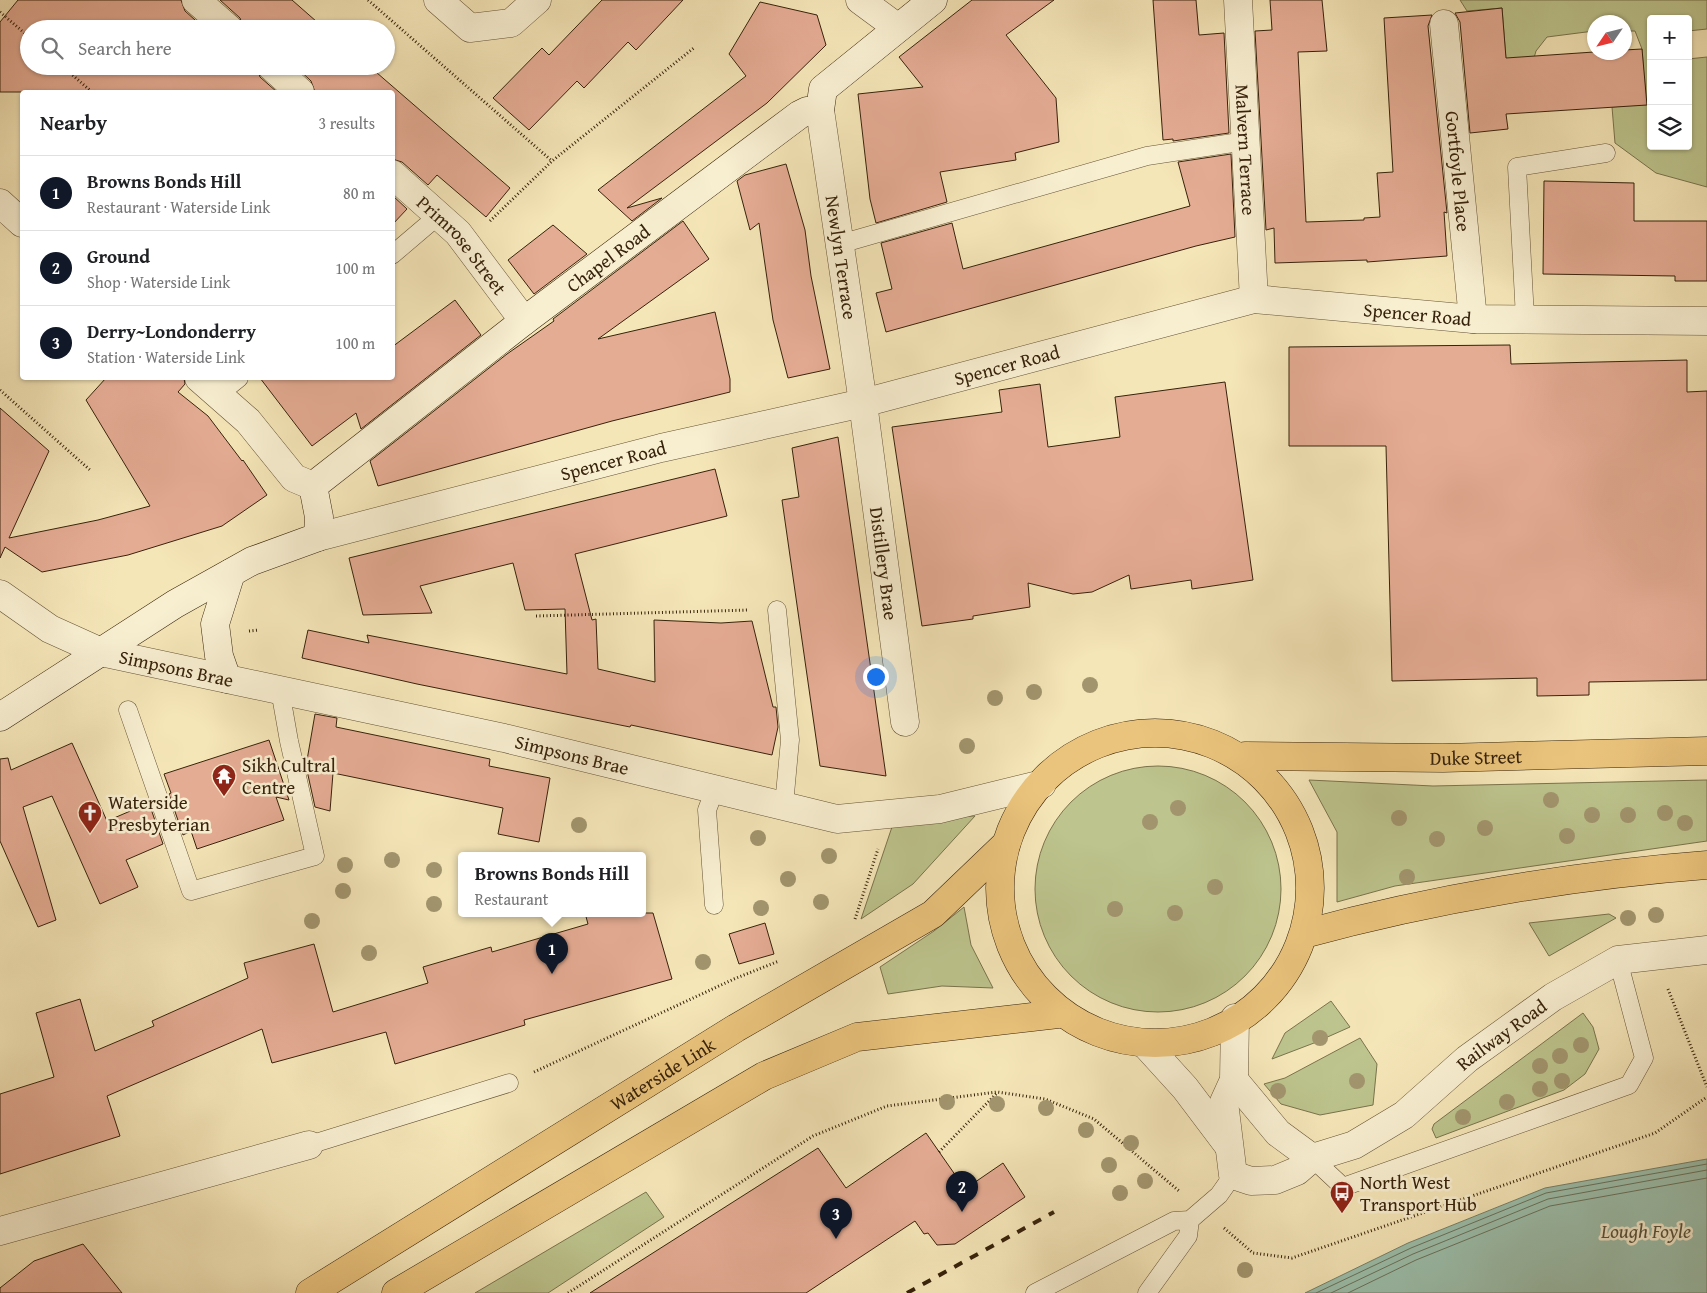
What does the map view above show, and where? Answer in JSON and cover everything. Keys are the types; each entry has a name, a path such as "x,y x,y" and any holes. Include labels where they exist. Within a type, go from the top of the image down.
{"highway":[{"path":"1143,732 1196,736 1245,756 1280,791 1301,830 1311,870 1304,934 1283,975 1260,1002 1235,1018 1192,1040 1145,1044 1104,1035 1058,1014 1027,984 1006,940 998,892 1006,844 1025,804 1042,784 1054,770 1092,747 1143,732"},
{"name":"Duke Street","path":"1245,756 1443,758 1707,750"},
{"name":"Waterside Link","path":"310,1293 736,1028 933,914 1006,844"},
{"path":"1304,934 1494,892 1665,868 1707,866"},
{"path":"396,1293 764,1076 857,1037 1058,1014"}],"street":[{"path":"196,0 219,20"},
{"path":"438,0 470,28 511,23 537,0"},
{"path":"860,0 898,28"},
{"path":"820,110 824,89 934,0"},
{"name":"Malvern Terrace","path":"1238,0 1254,299"},
{"name":"Gortfoyle Place","path":"1444,24 1473,319"},
{"path":"281,75 298,90"},
{"name":"Newlyn Terrace","path":"820,110 863,403"},
{"name":"Chapel Road","path":"313,486 524,322 799,115 808,111 820,110"},
{"name":"Primrose Street","path":"395,177 439,215 466,244 524,322"},
{"path":"0,203 20,221"},
{"name":"Spencer Road","path":"0,717 175,604 252,561 318,537 661,448 863,403 1254,299 1473,319 1707,321"},
{"path":"209,386 248,421 294,478 313,486 319,517 318,537"},
{"name":"Distillery Brae","path":"863,403 905,722"},
{"path":"227,679 219,656 215,624 231,573"},
{"name":"Simpsons Brae","path":"0,594 50,629 102,652 504,738 837,819 940,809 1042,784"},
{"name":"Railway Road","path":"1233,1175 1251,1181 1275,1180 1297,1171 1312,1158 1354,1145 1404,1115 1467,1059 1553,997 1618,960 1707,950"},
{"path":"1233,1175 1224,1102 1234,1080 1235,1018"},
{"path":"1145,1044 1185,1088 1228,1145"},
{"path":"1234,1080 1278,1133 1312,1158"},
{"path":"0,1231 310,1145"}],"lane":[{"path":"840,244 1147,156 1246,141"},
{"path":"1525,318 1518,167 1606,153"},
{"path":"395,252 439,215"},
{"path":"209,386 232,380"},
{"path":"777,610 790,740 784,806"},
{"path":"128,710 191,891 315,856 289,741 280,690"},
{"path":"714,905 707,810 715,789"},
{"path":"1312,1158 1343,1187 1629,1085 1644,1058 1618,960"},
{"path":"310,1145 509,1083"},
{"path":"1147,1293 1188,1236 1196,1215 1226,1187 1233,1175"},
{"path":"1035,1293 1174,1221 1196,1215"}],"path":[{"path":"368,0 391,20"},
{"path":"0,12 20,29"},
{"path":"395,24 552,161"},
{"path":"466,244 552,161 695,47"},
{"path":"72,75 90,90"},
{"path":"0,390 90,470"},
{"path":"536,616 777,610"},
{"path":"853,925 889,814"},
{"path":"509,1083 786,958"},
{"path":"1667,986 1707,1087"},
{"path":"939,1152 998,1092"},
{"path":"568,1293 813,1136 888,1106 998,1092 1045,1099 1094,1119 1196,1215"},
{"path":"1219,1224 1253,1253 1292,1258 1655,1133 1707,1097"}],"green space":[{"path":"1460,0 1707,0 1707,29 1692,31 1692,15 1647,15 1647,150 1692,150 1692,59 1707,57 1707,187 1656,173 1615,143 1612,107 1646,104 1642,49 1635,31 1632,31 1632,15 1587,15 1587,32 1547,37 1536,51 1529,75 1507,73 1502,8 1467,11"},
{"path":"1146,766 1170,766 1194,771 1216,780 1245,802 1267,831 1272,842 1279,865 1281,889 1279,913 1272,936 1267,947 1245,976 1216,998 1194,1007 1170,1012 1146,1012 1122,1007 1100,998 1080,984 1063,967 1049,947 1040,925 1035,901 1035,877 1040,853 1049,831 1063,811 1080,794 1100,780 1122,771"},
{"path":"1309,780 1433,786 1707,780 1707,841 1395,886 1337,902 1337,832"},
{"path":"975,816 913,884 861,919 895,818"},
{"path":"964,907 971,945 993,988 942,986 888,994 880,967 934,931"},
{"path":"1609,914 1616,918 1549,956 1529,923"},
{"path":"1331,1001 1350,1027 1272,1059 1285,1033"},
{"path":"1583,1013 1593,1027 1599,1049 1585,1074 1564,1090 1436,1138 1432,1129 1434,1124"},
{"path":"1360,1038 1377,1064 1373,1105 1320,1115 1281,1104 1264,1084 1285,1078"},
{"path":"646,1192 664,1217 548,1293 475,1293"}],"water":[{"name":"Lough Foyle","path":"1707,1159 1707,1293 1305,1293 1408,1243 1545,1188"}],"building":[{"path":"18,0 181,0 185,11 195,20 20,20 20,75 259,75 275,90 20,90 20,92 0,92 0,22"},
{"path":"220,0 292,0 315,20 241,20"},
{"path":"602,0 683,0 636,50 628,42 584,88 577,81 529,130 493,98 542,48 549,55"},
{"path":"972,0 1054,0 1006,35 1056,98 1059,142 1015,153 1016,160 940,172 947,202 876,223 870,199 858,94 923,87 899,57"},
{"path":"1153,0 1196,0 1199,35 1224,33 1229,133 1173,141 1173,139 1163,140"},
{"path":"1270,0 1322,0 1327,51 1298,52 1306,222 1364,220 1364,218 1380,217 1377,173 1393,172 1384,18 1432,15 1428,26 1447,213 1444,212 1447,256 1367,262 1367,260 1275,263 1274,228 1266,230 1255,31 1272,30"},
{"path":"760,2 817,15 826,45 767,103 627,208 662,198 632,221 598,190 746,76 729,54"},
{"path":"1502,8 1506,58 1587,52 1587,60 1632,60 1632,50 1642,49 1647,105 1506,114 1508,129 1470,133 1460,22 1455,13"},
{"path":"305,75 379,75 510,188 486,217 437,175 428,185 402,162 395,160 395,90 314,90 311,81"},
{"path":"1231,154 1235,237 1196,246 886,332 876,293 892,289 881,243 952,223 963,269 1190,206 1178,162"},
{"path":"786,164 805,230 811,276 830,369 788,378 773,320 759,223 750,230 737,181 745,175"},
{"path":"1544,181 1634,183 1634,221 1707,221 1707,281 1675,281 1675,276 1543,274"},
{"path":"395,198 407,209 395,222"},
{"path":"683,221 709,259 598,339 715,312 730,379 730,392 612,421 378,486 370,461 507,354 554,321 553,319"},
{"path":"553,225 587,254 534,294 508,260"},
{"path":"455,300 481,335 361,429 356,413 312,446 262,380 395,380 395,345"},
{"path":"1510,345 1511,364 1687,360 1687,392 1707,391 1707,680 1589,682 1589,695 1537,696 1537,678 1392,681 1386,446 1289,446 1289,347"},
{"path":"104,380 184,380 185,384 178,392 208,416 243,460 267,495 222,526 128,555 42,572 5,547 0,558 0,408 49,451 9,538 98,520 150,506 86,400"},
{"path":"1225,382 1253,580 1192,589 1191,580 1131,589 1129,575 1092,592 1073,594 1028,583 1030,607 973,616 973,619 922,626 892,427 1002,412 999,390 1040,384 1048,447 1120,437 1115,397"},
{"path":"838,437 886,776 820,766 782,500 799,497 792,448"},
{"path":"715,469 727,516 575,554 592,620 596,619 598,669 655,682 654,620 721,623 752,621 773,707 776,707 778,727 772,755 631,725 630,727 417,684 302,658 308,630 369,643 367,635 567,674 565,609 525,610 513,563 420,586 432,613 363,615 349,558"},
{"path":"315,714 337,718 336,727 490,759 489,766 550,778 539,842 498,834 503,808 333,773 330,811 315,807 306,766"},
{"name":"Sikh Cultral Centre","path":"269,740 289,800 276,797 284,820 197,849 191,831 183,835 164,774"},
{"name":"Waterside Presbyterian","path":"72,743 107,821 149,803 163,844 126,860 138,887 100,904 52,796 23,807 56,920 38,927 0,841 0,759 8,758 11,770"},
{"path":"646,913 653,913 672,979 524,1020 525,1025 395,1064 386,1032 272,1063 262,1029 107,1096 120,1136 0,1174 0,1094 54,1077 36,1013 80,999 95,1051 154,1026 152,1021 248,978 244,963 314,944 333,1012 428,983 423,967 491,947 492,952 588,924 586,917 646,917"},
{"path":"765,923 774,954 739,964 729,934"},
{"path":"926,1133 965,1189 1003,1163 1025,1197 955,1244 937,1245 928,1233 924,1234 915,1221 806,1293 590,1293 818,1148 846,1188"},
{"path":"83,1244 122,1293 0,1293 0,1288 34,1261"}],"railway":[{"path":"907,1293 1054,1212"}],"place":[{"name":"Sikh Cultral Centre","path":"224,797"},
{"name":"Waterside Presbyterian","path":"90,834"},
{"name":"Browns Bonds Hill","path":"552,974"},
{"name":"Ground","path":"962,1212"},
{"name":"North West Transport Hub","path":"1342,1214"},
{"name":"Derry~Londonderry","path":"836,1239"}]}
